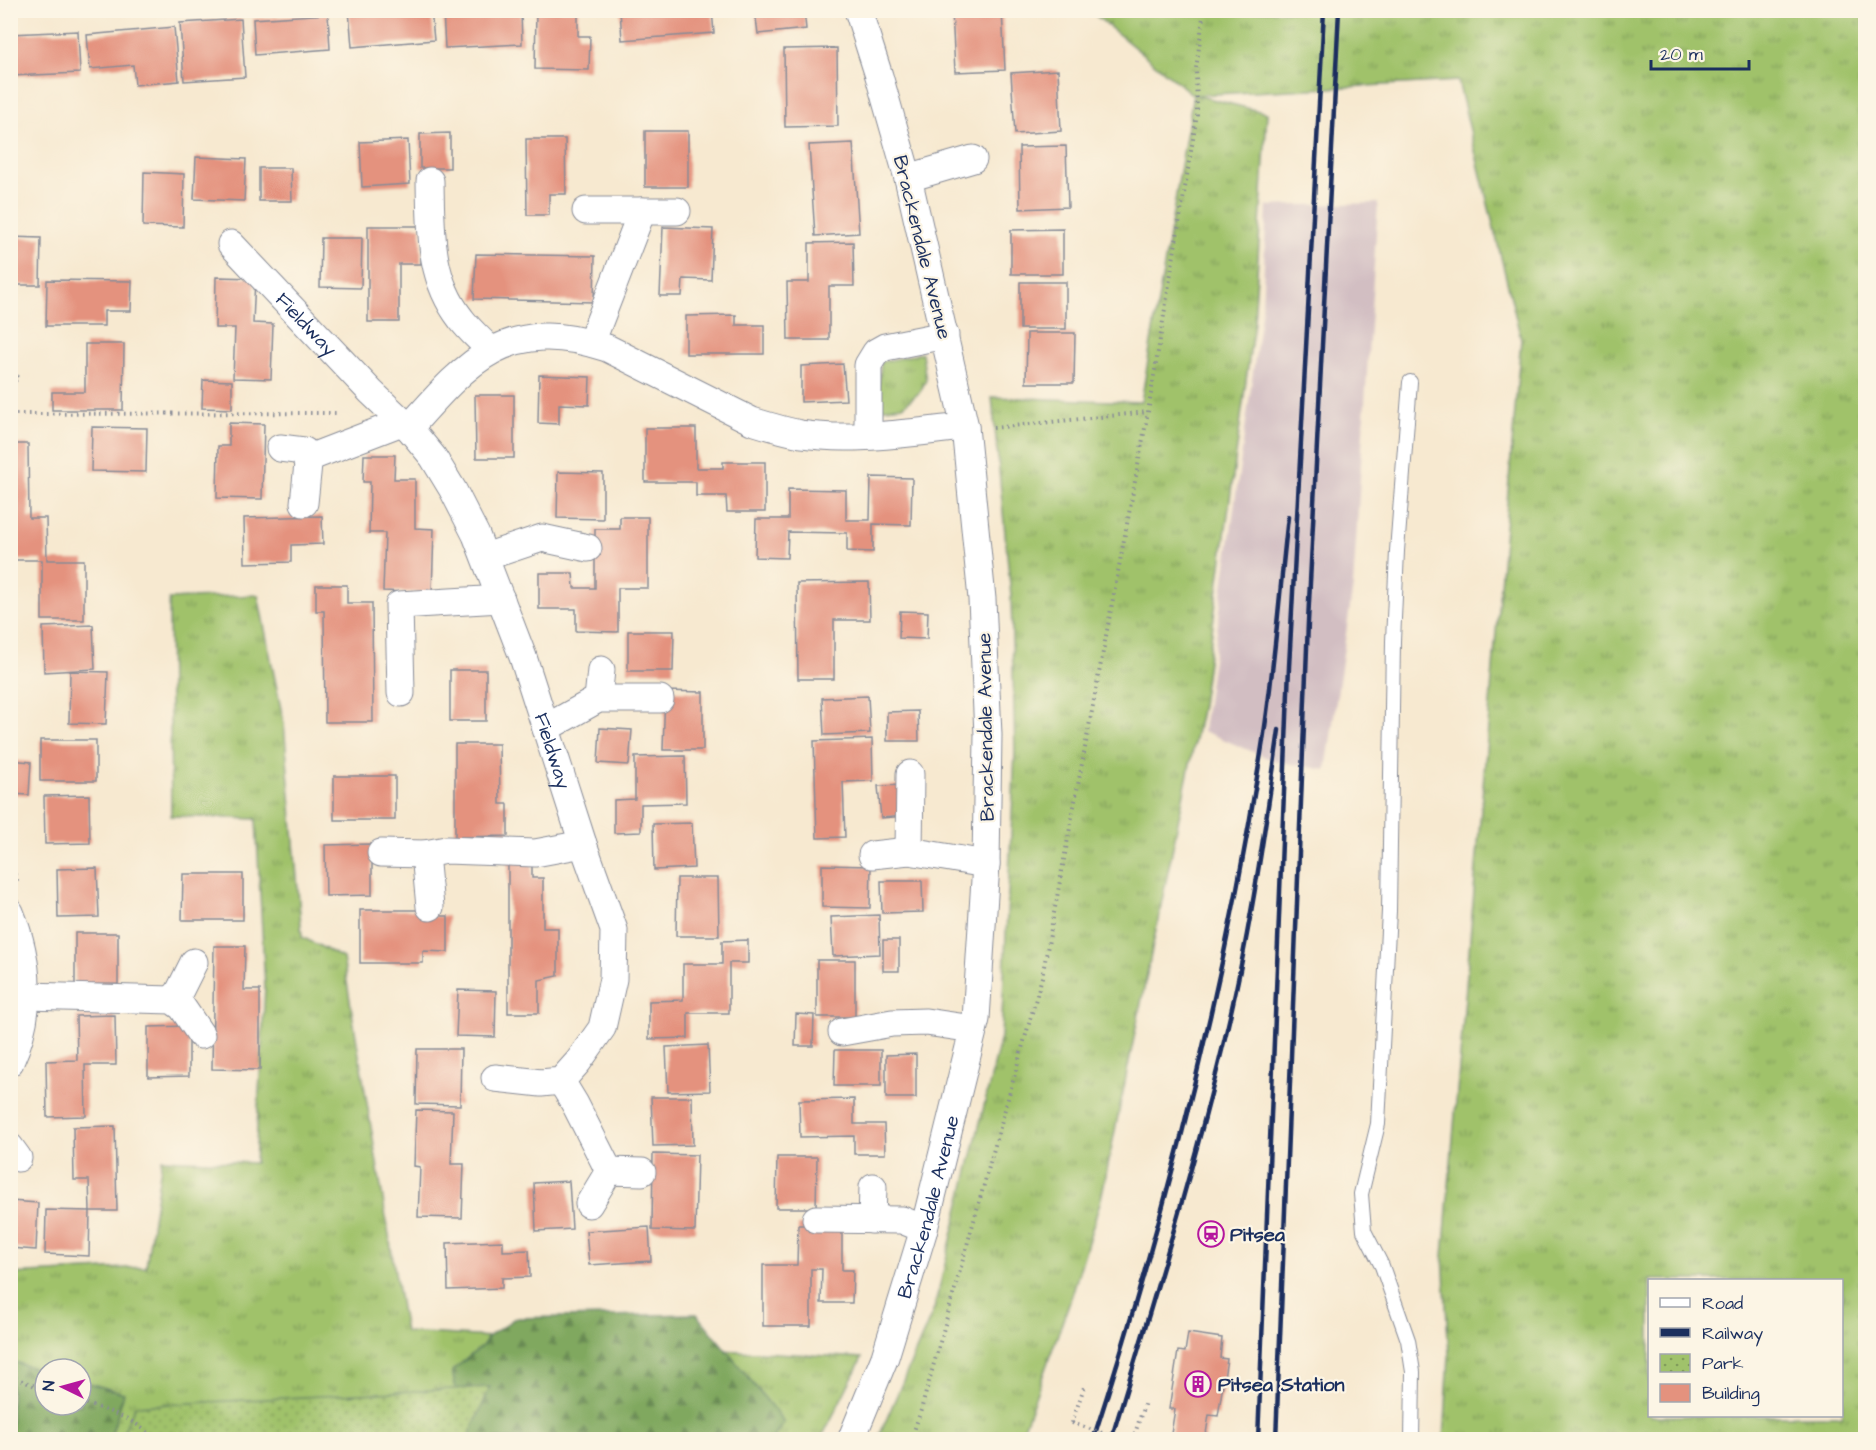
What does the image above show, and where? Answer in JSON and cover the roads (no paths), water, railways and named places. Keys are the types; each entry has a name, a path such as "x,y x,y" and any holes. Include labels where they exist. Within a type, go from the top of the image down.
{"street":[{"name":"Brackendale Avenue","path":"851,1440 885,1357 924,1229 976,1018 986,864 988,735 982,599 965,427 908,178 858,10"},
{"path":"908,178 973,159"},
{"path":"430,181 432,251 441,285 461,319 490,350"},
{"path":"591,343 642,211"},
{"path":"586,212 677,211"},
{"name":"Fieldway","path":"231,244 405,425 433,458 453,490 485,557 523,657 614,930 613,979 602,1028 578,1062 561,1081"},
{"path":"868,435 868,365 876,352 885,347 945,335"},
{"path":"306,459 405,425 451,380 490,350 512,341 556,337 607,348 752,421 802,434 868,435 965,427"},
{"path":"280,448 304,451 308,464 304,503"},
{"path":"485,557 542,538 588,548"},
{"path":"401,693 399,605 501,599"},
{"path":"598,699 602,670"},
{"path":"546,728 598,699 660,699"},
{"path":"909,851 910,774"},
{"path":"381,852 425,854 446,850 535,853 584,844"},
{"path":"872,855 909,851 986,864"},
{"path":"425,854 430,908"},
{"path":"10,912 26,962 27,996 23,1028 10,1062"},
{"path":"172,1000 179,992 194,962"},
{"path":"27,996 172,1000 182,1007 201,1035"},
{"path":"842,1032 891,1012 926,1022 973,1029"},
{"path":"495,1078 541,1083 561,1081 609,1171"},
{"path":"609,1171 642,1172"},
{"path":"589,1204 609,1171"},
{"path":"872,1220 873,1187"},
{"path":"816,1219 902,1220 924,1229"}],"lane":[{"path":"1410,382 1397,551 1393,641 1389,911 1378,1124 1361,1194 1364,1231 1382,1266 1408,1340 1413,1372 1412,1440"}],"railway":[{"path":"1258,1440 1289,667 1324,10"},
{"path":"1276,1440 1308,622 1339,10"},
{"path":"1093,1440 1145,1270 1211,1013 1246,840 1266,724 1288,517"},
{"path":"1111,1440 1188,1181 1228,1025 1251,915 1279,730"}],"place":[{"name":"Pitsea","path":"1211,1234"},
{"name":"Pitsea Station","path":"1198,1384"}]}
